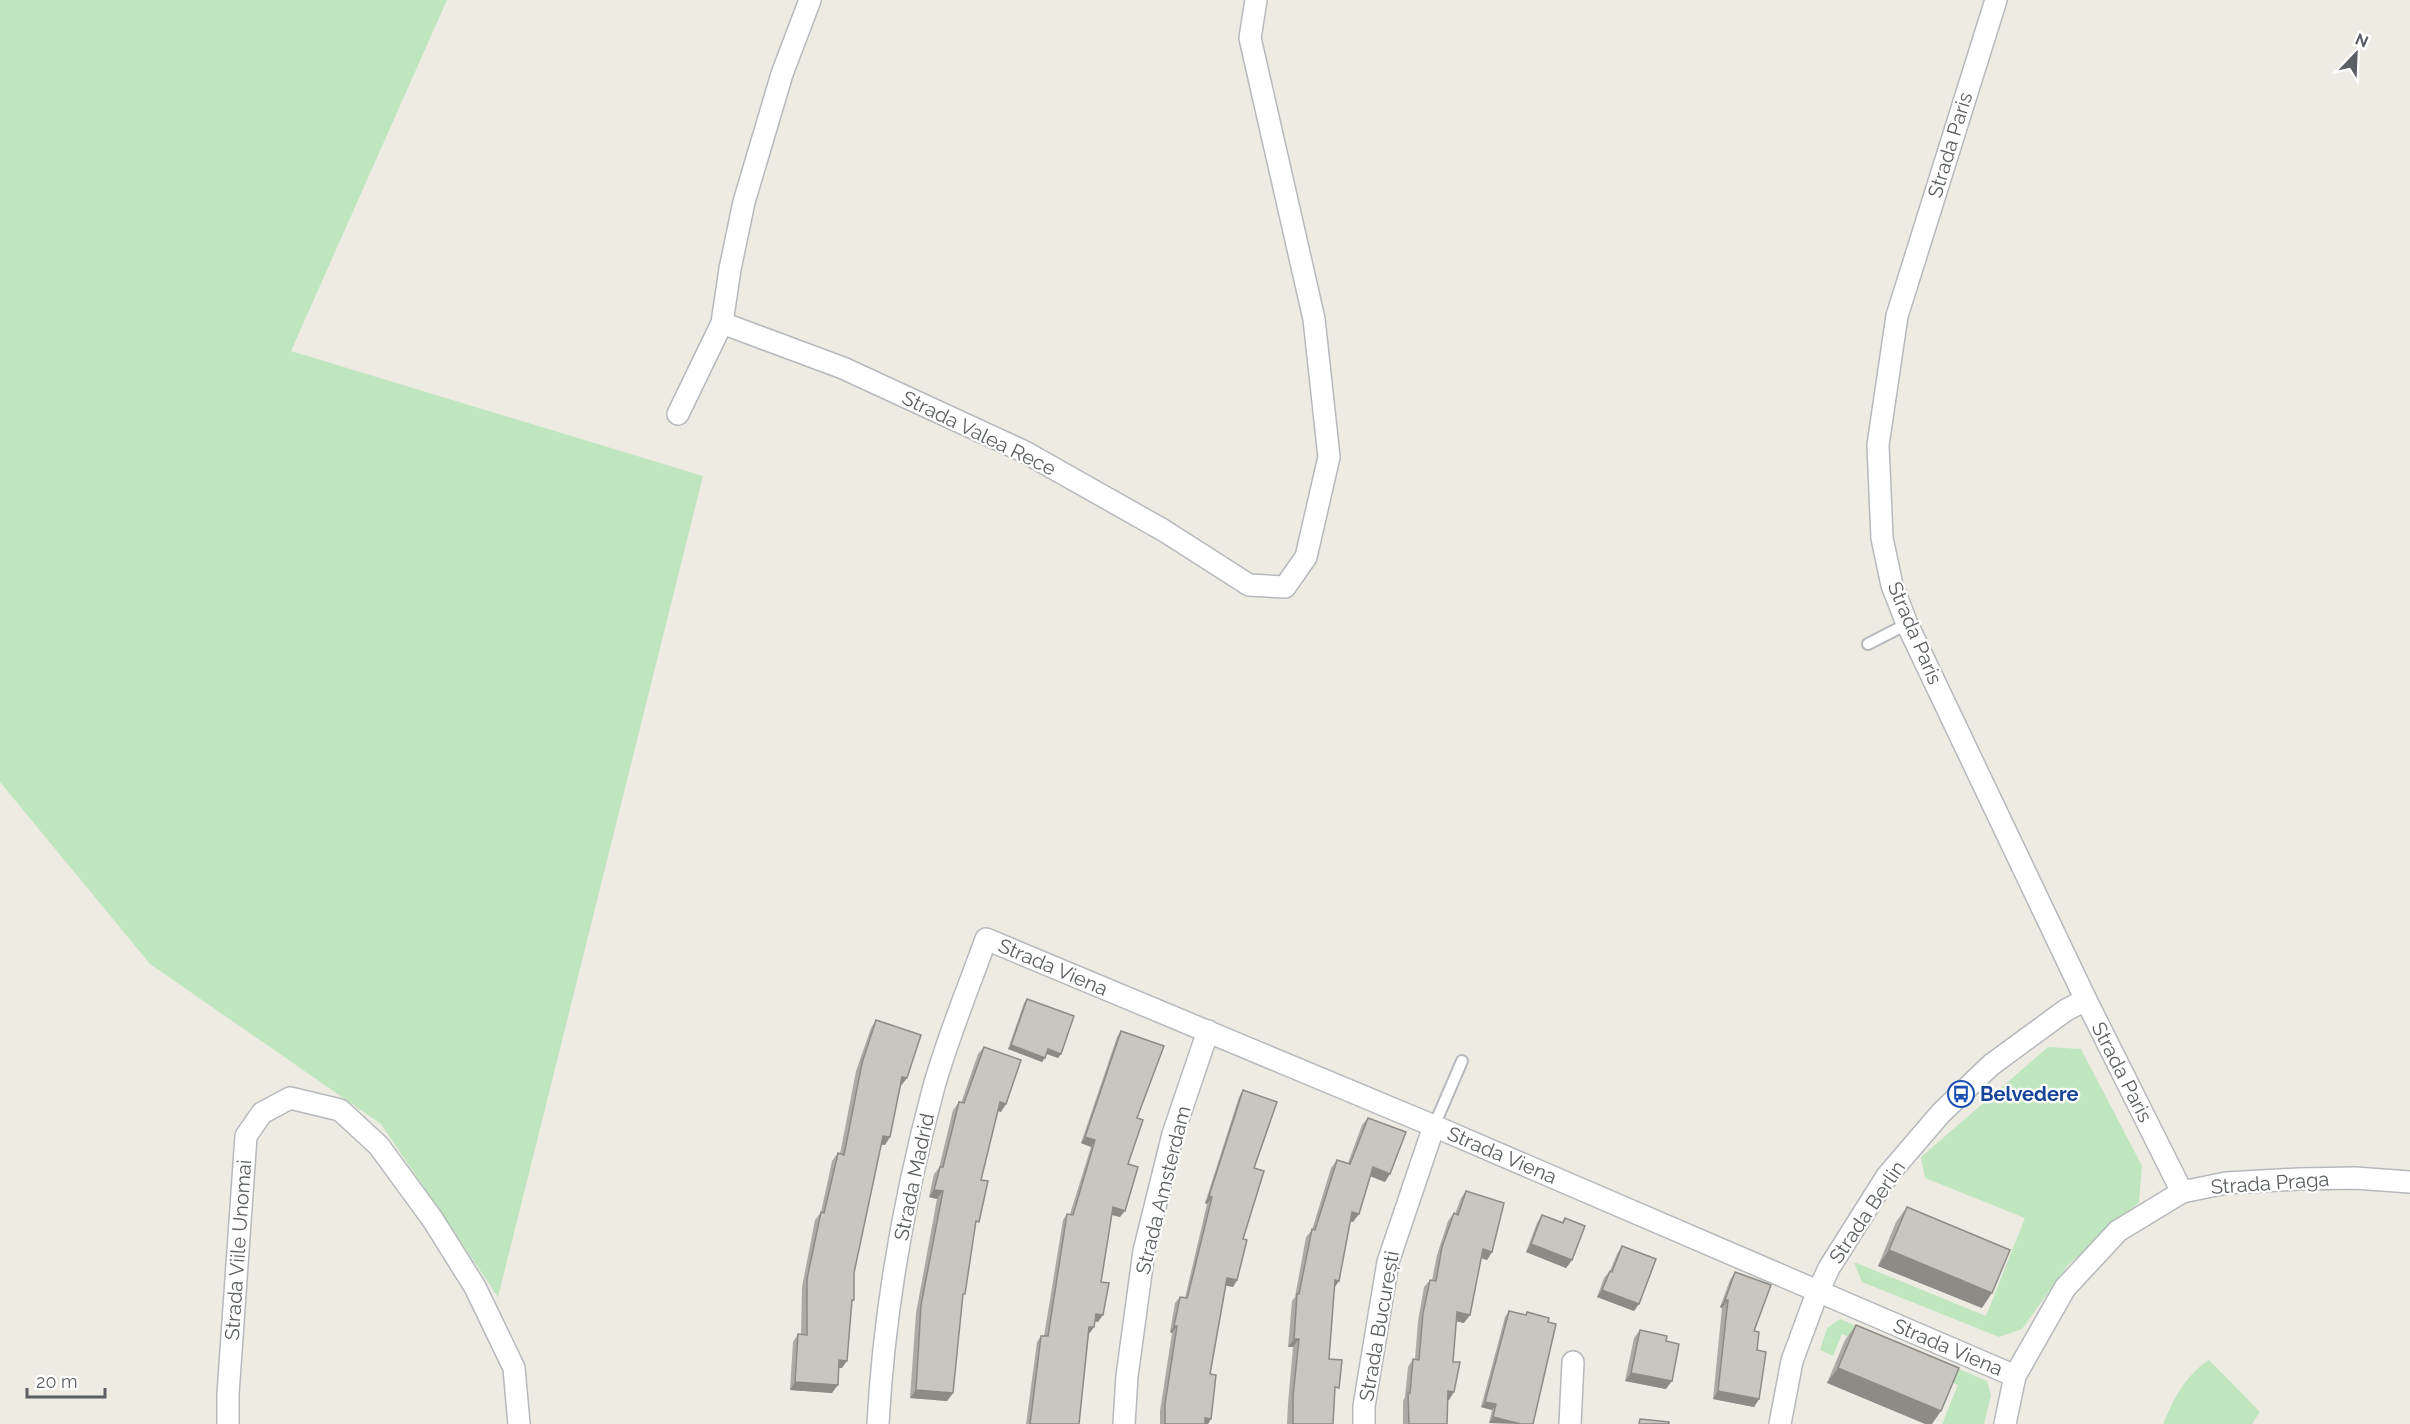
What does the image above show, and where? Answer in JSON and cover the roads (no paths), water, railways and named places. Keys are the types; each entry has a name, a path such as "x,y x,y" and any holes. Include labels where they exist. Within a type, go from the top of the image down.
{"street":[{"path":"678,414 722,323 744,202 782,74 810,0"},
{"name":"Strada Valea Rece","path":"722,323 843,368 1023,451 1162,530 1249,585 1285,587 1306,557 1329,457 1314,319 1250,38 1256,0"},
{"name":"Strada Paris","path":"1996,0 1897,316 1878,446 1882,538 1892,585 1907,624 2086,1000 2182,1192"},
{"name":"Strada Viena","path":"986,939 1434,1126 2015,1376"},
{"name":"Strada Madrid","path":"878,1424 882,1356 899,1241 933,1089 986,939"},
{"name":"Strada Berlin","path":"1780,1424 1792,1361 1804,1323 1829,1268 1887,1176 1941,1113 1991,1065 2066,1010 2086,1000"},
{"name":"Strada Amsterdam","path":"1124,1424 1127,1376 1144,1251 1173,1134 1208,1031"},
{"name":"Strada Viile Unomai","path":"228,1424 228,1394 246,1136 262,1113 290,1098 340,1110 379,1146 433,1220 475,1287 514,1368 519,1424"},
{"name":"Strada București","path":"1364,1424 1364,1406 1388,1262 1434,1126"},
{"name":"Strada Praga","path":"2005,1424 2015,1376 2065,1288 2118,1231 2182,1192 2226,1183 2299,1179 2355,1178 2410,1182"},
{"path":"1570,1424 1573,1362"}],"lane":[{"path":"1868,644 1907,624"},
{"name":"Strada București","path":"1434,1126 1462,1061"}],"place":[{"name":"Belvedere","path":"1961,1094"}]}
